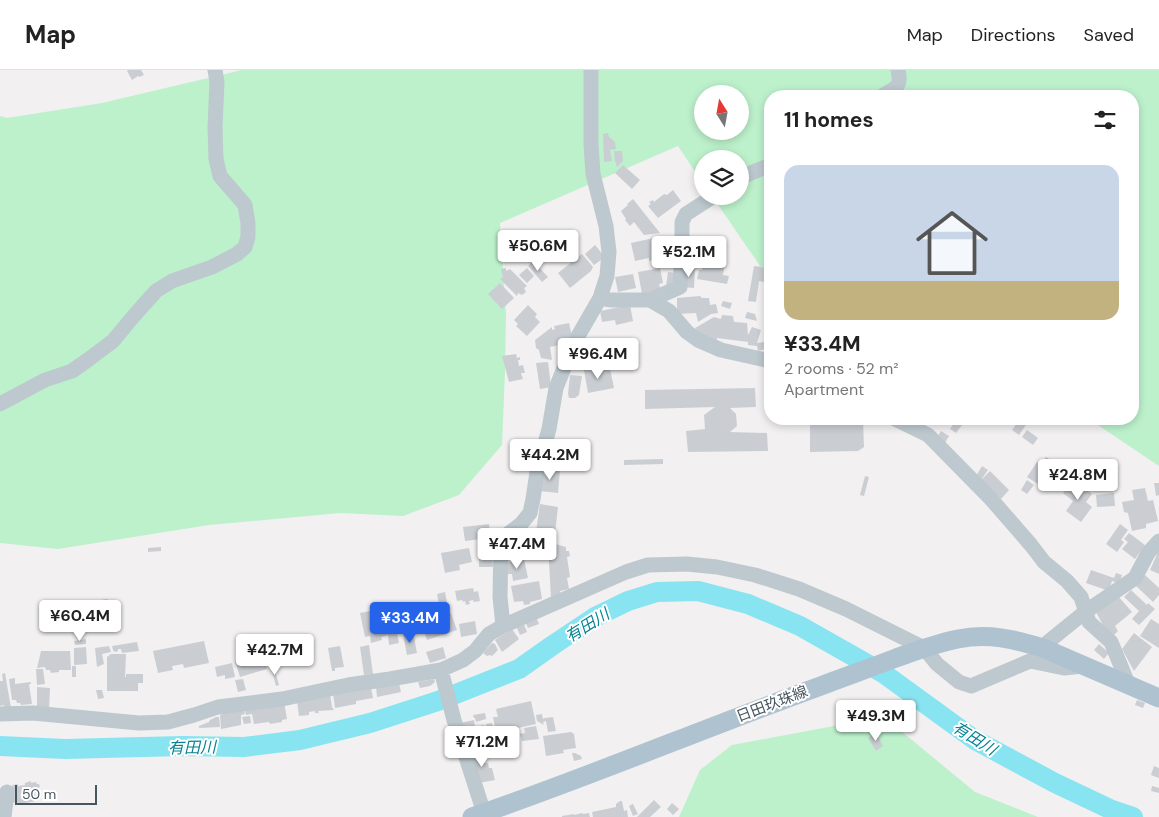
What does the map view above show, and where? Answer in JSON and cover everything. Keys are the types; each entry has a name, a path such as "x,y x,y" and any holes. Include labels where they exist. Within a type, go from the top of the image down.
{"main road":[{"name":"日田玖珠線","path":"478,815 534,796 792,696 918,650 958,639 985,636 1007,638 1043,648 1159,698"}],"street":[{"path":"0,404 45,380 72,371 114,341 156,291 172,281 212,267 245,248 248,236 248,223 245,204 220,176 216,159 217,82 214,70"},
{"path":"503,626 500,597 501,544 509,532 521,524 530,513 556,388 574,343 600,298 607,276 609,252 606,226 593,174 591,70"},
{"path":"892,90 898,86 900,81 898,70"},
{"path":"749,174 764,168"},
{"path":"600,298 610,300 650,300 680,286 682,222 686,214 700,205"},
{"path":"650,300 669,311 687,332 698,340 721,350 764,360"},
{"path":"907,425 928,435 991,499 1044,562 1067,581 1081,597 1089,622 1111,642 1130,686"},
{"path":"1043,648 1085,612 1135,578 1148,553 1159,541"},
{"path":"0,714 33,713 139,723 168,722 218,707 282,699 348,685 441,670 463,660 489,634 503,626 626,572 648,565 687,564 717,567 755,575 799,588 846,609 918,650 959,682 971,686 1030,660 1064,668 1083,666"},
{"path":"441,670 478,815"},
{"path":"4,817 7,792"}],"green space":[{"path":"242,70 1159,70 1159,466 1098,425 1139,425 1139,90 764,90 764,267 760,266 718,205 749,205 749,150 694,150 694,170 678,146 500,223 506,314 502,445 459,495 403,516 340,513 209,525 58,549 0,543 0,116 7,118 102,103"},
{"path":"866,720 895,726 975,792 1038,817 679,817 700,770 732,745"}],"building":[{"path":"128,70 141,70 144,75 132,80"},
{"path":"608,133 609,137 615,142 616,149 610,150 612,161 604,162 603,134"},
{"path":"614,151 622,151 623,161 617,167 615,161"},
{"path":"623,165 640,180 632,189 615,173"},
{"path":"673,190 681,201 658,218 648,206 651,204 649,202 653,200 654,202"},
{"path":"633,199 660,233 644,235 634,222 630,226 625,220 621,211"},
{"path":"663,236 676,242 678,255 667,257 664,246 660,247 661,254 657,255 658,259 649,261 649,258 635,261 631,243"},
{"path":"595,245 605,257 594,265 585,254"},
{"path":"582,254 593,267 591,271 570,288 558,273"},
{"path":"686,258 699,259 699,267 685,266"},
{"path":"704,259 725,262 723,275 729,276 727,284 697,279 699,270 702,270"},
{"path":"533,261 548,277 542,282 528,266"},
{"path":"754,266 764,267 764,282 759,281 756,302 748,301"},
{"path":"506,268 506,271 510,269 527,286 524,288 526,292 522,295 518,293 517,296 500,279 503,277 501,269"},
{"path":"527,268 534,276 527,283 519,275"},
{"path":"660,268 663,283 659,284 661,291 642,294 638,272"},
{"path":"684,269 695,269 694,288 683,287"},
{"path":"668,272 676,273 673,288 666,286"},
{"path":"633,274 636,288 618,292 615,277"},
{"path":"500,283 514,298 502,309 488,294"},
{"path":"700,296 702,298 709,298 710,305 716,304 718,313 711,314 698,322 696,313 677,314 677,298"},
{"path":"723,301 732,303 730,309 721,306"},
{"path":"528,305 537,314 535,317 540,322 527,336 516,326 518,324 514,320"},
{"path":"630,305 633,321 616,325 615,320 602,322 600,311"},
{"path":"747,312 755,314 757,321 745,318"},
{"path":"722,315 733,316 734,322 747,323 748,335 752,327 761,330 757,343 764,342 764,349 758,351 757,346 748,345 748,342 703,337 695,328 714,317 721,319"},
{"path":"569,323 572,337 562,339 563,344 550,347 552,360 541,358 539,350 536,348 535,340 552,327 552,330 555,329 554,326"},
{"path":"516,354 517,358 520,357 520,360 518,360 519,366 523,365 525,373 521,373 523,379 509,382 502,356"},
{"path":"548,362 551,387 540,389 536,363"},
{"path":"592,366 592,369 597,368 597,372 610,369 614,388 588,393 584,370 586,369 585,367"},
{"path":"570,375 582,376 579,395 575,398 569,398 568,394"},
{"path":"755,388 756,407 730,408 736,414 737,426 730,432 767,433 768,451 688,452 686,431 705,429 704,415 715,407 645,409 645,390"},
{"path":"810,425 863,425 864,447 858,451 810,452"},
{"path":"953,425 962,425 956,433 950,429"},
{"path":"1016,425 1026,425 1019,435 1012,430"},
{"path":"1027,430 1038,438 1033,445 1022,437"},
{"path":"941,431 949,436 945,443 937,438"},
{"path":"559,443 560,453 550,450 551,444"},
{"path":"1046,457 1054,462 1050,468 1064,478 1057,489 1041,479 1038,484 1027,477 1037,462 1041,465"},
{"path":"663,459 663,464 624,465 624,460"},
{"path":"982,466 988,470 981,480 976,476"},
{"path":"547,469 560,470 558,493 540,491 541,475 546,474"},
{"path":"990,471 1009,490 1001,499 981,480"},
{"path":"865,476 869,477 864,496 860,495"},
{"path":"1027,480 1034,485 1027,494 1021,490"},
{"path":"1073,480 1092,494 1086,502 1092,507 1081,522 1066,511 1073,501 1063,493"},
{"path":"1154,483 1159,483 1159,495 1156,496"},
{"path":"1091,484 1100,484 1100,491 1090,490"},
{"path":"1145,488 1148,501 1153,500 1158,521 1146,524 1146,528 1132,531 1128,513 1124,512 1122,502 1134,500 1132,490"},
{"path":"1114,493 1115,506 1097,507 1096,495"},
{"path":"540,504 558,507 555,534 536,532"},
{"path":"489,524 490,534 480,535 481,539 465,541 463,527"},
{"path":"1120,524 1128,530 1121,540 1124,542 1117,552 1106,544"},
{"path":"521,530 524,532 530,531 531,537 516,538 516,534"},
{"path":"1129,533 1145,545 1135,559 1122,549 1128,542 1124,539"},
{"path":"548,542 566,547 566,551 569,551 570,556 567,557 570,577 567,578 569,589 560,591 561,594 551,599"},
{"path":"161,547 161,551 148,552 148,548"},
{"path":"469,548 472,562 459,565 460,570 445,573 441,553"},
{"path":"492,549 493,567 479,567 479,550"},
{"path":"1159,550 1159,574 1150,570"},
{"path":"524,559 528,578 513,581 512,574 508,574 506,563"},
{"path":"1091,570 1114,578 1116,573 1122,575 1119,584 1112,581 1109,591 1086,583"},
{"path":"1145,575 1159,588 1159,595 1153,602 1135,585"},
{"path":"539,581 542,599 524,605 523,601 514,602 511,586"},
{"path":"473,588 474,592 478,591 480,601 469,601 470,604 466,605 465,601 457,601 455,591"},
{"path":"1131,590 1147,605 1148,603 1155,609 1139,625 1132,619 1139,611 1124,597"},
{"path":"445,592 449,613 441,614 437,594"},
{"path":"1118,596 1132,612 1115,626 1118,631 1114,635 1107,633 1096,612"},
{"path":"107,599 108,602 114,600 117,614 94,619 94,622 89,623 85,603"},
{"path":"370,611 371,618 393,613 399,643 389,645 388,635 381,637 382,640 371,643 370,636 365,637 360,613"},
{"path":"451,613 457,630 427,640 424,631 421,633 417,620 420,619 419,617 427,615 428,620"},
{"path":"536,617 539,624 528,628 525,621"},
{"path":"1151,619 1159,624 1159,648 1140,636"},
{"path":"475,621 477,634 461,637 459,624"},
{"path":"523,622 527,632 520,635 516,626"},
{"path":"512,629 519,639 502,652 495,640"},
{"path":"413,632 417,653 407,655 403,634"},
{"path":"1134,633 1152,647 1134,671 1122,649"},
{"path":"86,639 86,644 75,645 74,641"},
{"path":"204,641 209,663 184,668 183,664 172,666 173,670 158,673 153,651"},
{"path":"137,642 139,651 122,653 121,649 118,649 115,652 112,646"},
{"path":"492,643 495,644 498,650 492,656 487,656 483,653"},
{"path":"1099,644 1109,653 1104,659 1094,650"},
{"path":"369,645 373,674 364,675 360,647"},
{"path":"109,646 111,652 102,654 104,664 97,667 95,648"},
{"path":"340,646 344,667 335,668 335,671 332,671 328,648"},
{"path":"86,647 87,664 74,665 74,648"},
{"path":"443,647 446,658 430,663 426,652"},
{"path":"41,651 70,651 71,670 59,670 59,672 51,673 45,667 37,668"},
{"path":"111,654 126,654 125,677 126,674 143,674 143,683 138,683 138,691 107,691 107,657"},
{"path":"263,655 267,669 240,677 235,661 246,657 247,659"},
{"path":"232,663 235,677 225,679 225,675 217,677 215,667"},
{"path":"72,666 76,666 76,677 72,677"},
{"path":"274,667 279,685 276,686 271,668"},
{"path":"36,669 43,669 45,684 37,685"},
{"path":"5,673 11,708 4,709 4,705 0,706 0,681 3,681 2,674"},
{"path":"15,678 15,684 31,682 29,684 32,704 21,705 16,700 12,700 9,679"},
{"path":"243,679 246,690 238,692 235,680"},
{"path":"434,679 435,682 430,686 420,688 418,682"},
{"path":"399,683 401,692 377,697 376,686"},
{"path":"37,687 50,688 49,710 37,709"},
{"path":"371,688 373,698 335,708 333,694"},
{"path":"96,690 102,690 104,698 98,699"},
{"path":"330,694 334,710 318,711 319,713 315,713 315,711 309,712 309,715 299,716 297,701"},
{"path":"1137,700 1145,703 1143,708 1135,705"},
{"path":"531,701 536,724 496,733 493,717 498,717 496,709"},
{"path":"284,702 287,719 282,720 282,722 254,724 252,714 246,715 245,711"},
{"path":"243,708 245,714 241,715 241,725 221,729 220,715"},
{"path":"485,713 486,719 476,722 473,715"},
{"path":"542,714 543,719 553,717 556,731 548,732 546,721 543,722 544,725 537,721 536,715"},
{"path":"250,716 251,723 244,724 242,717"},
{"path":"219,717 220,727 199,728 199,726"},
{"path":"474,720 475,727 484,725 485,734 482,736 486,750 483,750 482,747 468,751 460,723"},
{"path":"492,723 494,735 496,736 486,738 485,736 488,735 486,724"},
{"path":"536,726 539,739 522,741 520,734 525,733 524,728"},
{"path":"571,732 574,734 576,748 563,750 564,753 546,756 543,736"},
{"path":"876,733 883,746 876,751 868,738"},
{"path":"500,737 504,748 500,752 489,753 486,740"},
{"path":"481,750 485,763 488,763 489,768 492,768 495,780 479,783 471,752"},
{"path":"572,753 581,756 582,759 574,761"},
{"path":"1154,766 1159,768 1159,778 1151,775"},
{"path":"31,781 31,783 36,782 39,784 40,787 38,788 39,792 35,793 37,801 12,803 12,785 25,785 25,783"},
{"path":"1152,786 1159,788 1159,793 1151,791"},
{"path":"654,800 661,807 650,817 637,817"},
{"path":"622,801 624,811 627,810 628,817 593,817 592,812 616,807 616,804"},
{"path":"672,803 679,809 673,815 667,809"},
{"path":"633,804 638,814 633,816 629,806"},
{"path":"589,813 590,817 562,817 562,816"}],"waterway":[{"name":"有田川","path":"0,746 65,749 182,746 244,747 300,740 370,723 438,701 519,669 595,617 628,601 657,592 698,591 748,604 800,626 883,673 975,740 1055,783 1112,810 1133,817"}]}
